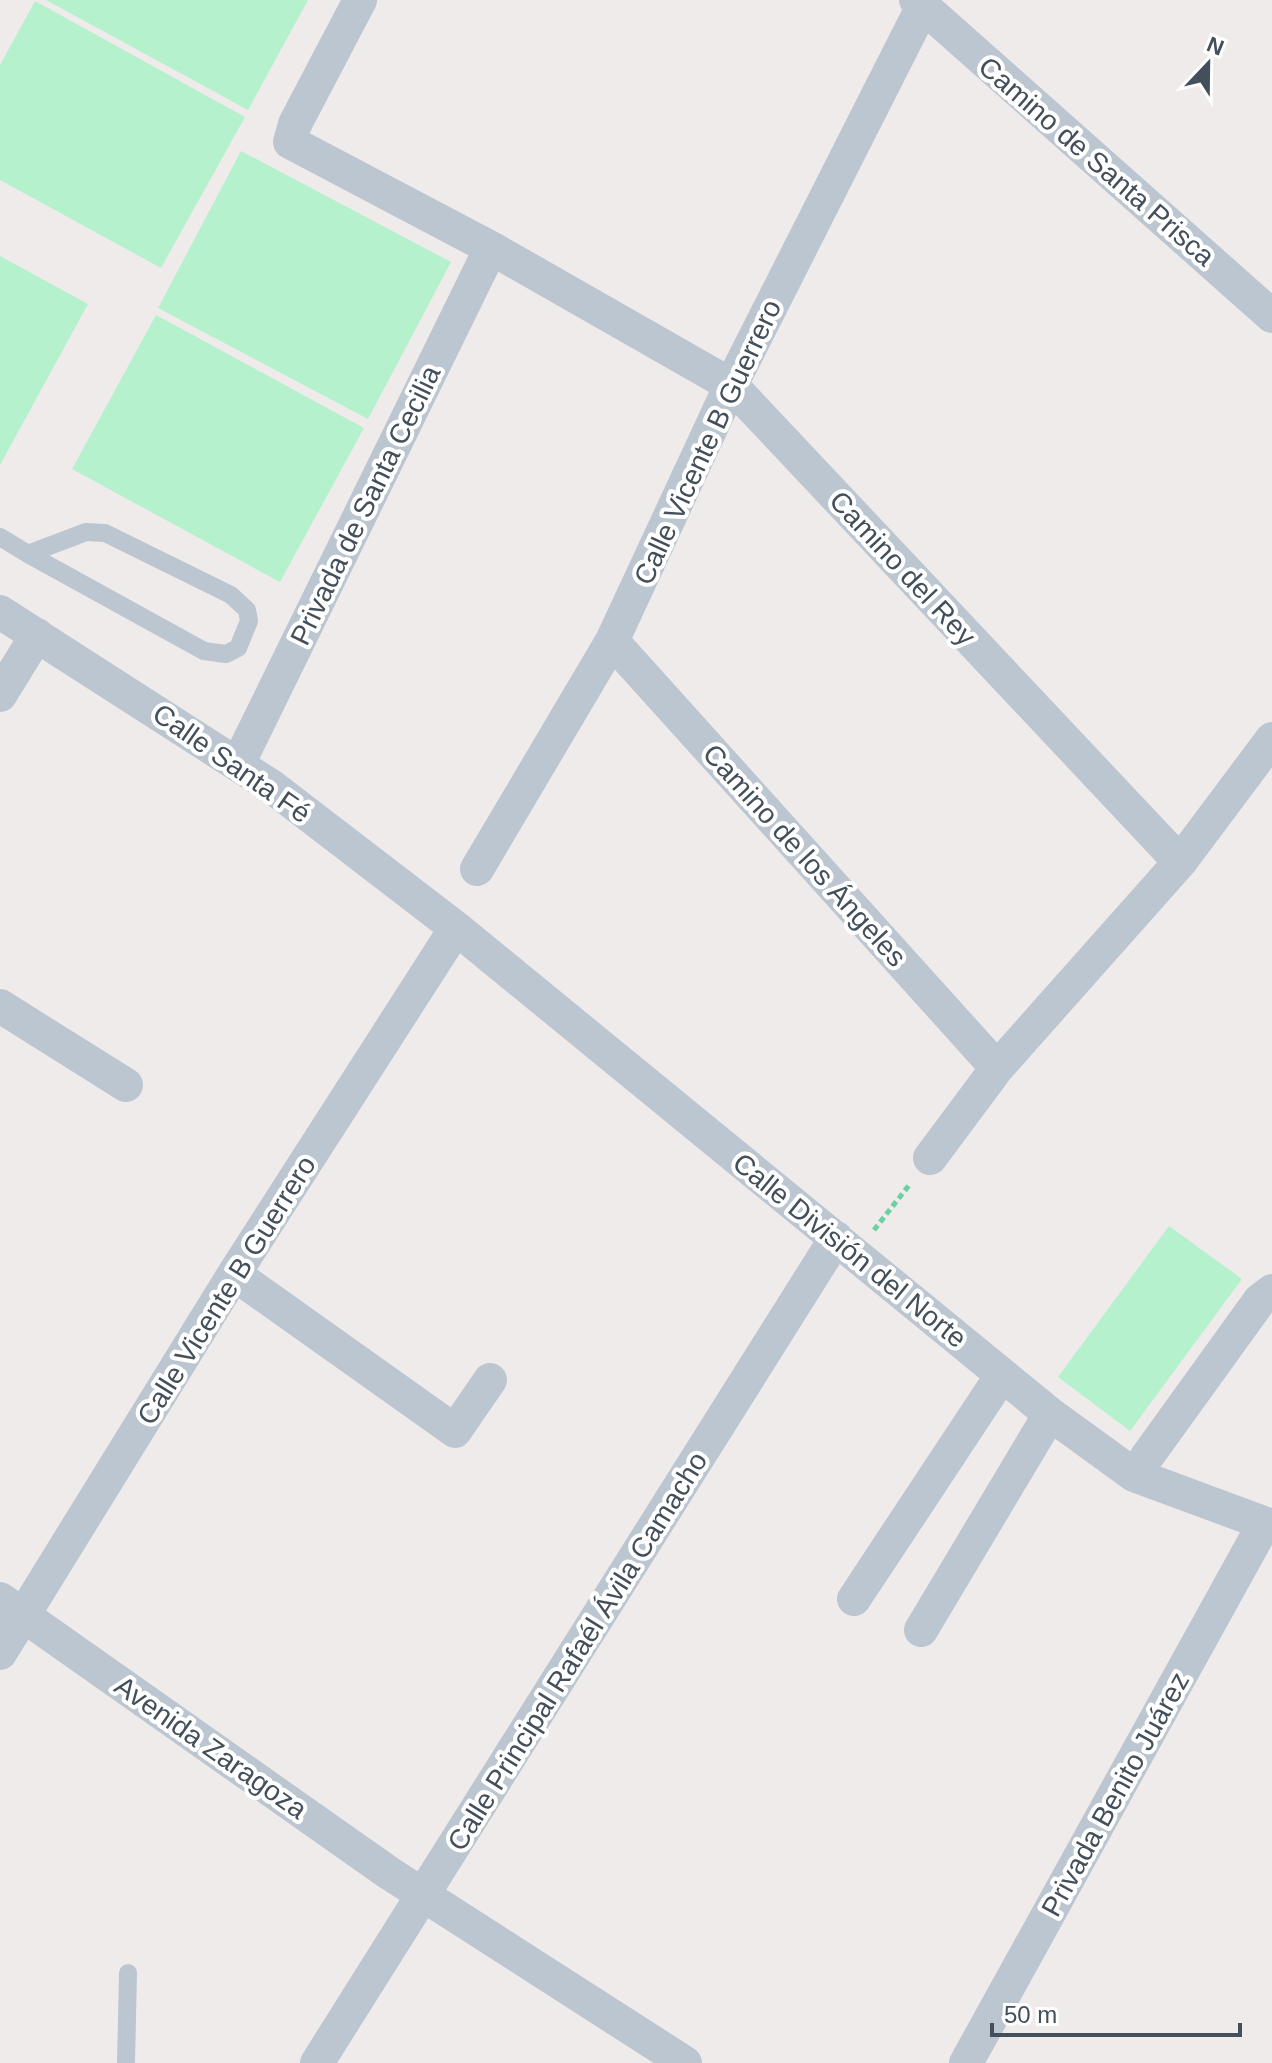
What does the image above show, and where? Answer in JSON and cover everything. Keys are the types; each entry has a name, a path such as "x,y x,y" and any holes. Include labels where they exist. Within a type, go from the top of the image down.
{"street":[{"name":"Camino del Rey","path":"360,0 295,124 290,142 491,248 731,385 1180,862"},
{"name":"Camino de Santa Prisca","path":"920,3 1272,316"},
{"name":"Calle Vicente B Guerrero","path":"477,869 612,641 731,385 920,3"},
{"name":"Privada de Santa Cecilia","path":"239,762 491,248"},
{"name":"Calle Santa Fé","path":"0,612 239,762 456,928"},
{"path":"0,695 37,635"},
{"name":"Camino de los Ángeles","path":"612,641 997,1068"},
{"path":"930,1158 997,1068 1180,862 1272,739"},
{"name":"Calle Vicente B Guerrero","path":"0,1653 12,1606 234,1274 456,928"},
{"name":"Calle División del Norte","path":"456,928 1050,1414 1134,1475 1268,1525"},
{"path":"0,1006 126,1085"},
{"name":"Calle Principal Rafaél Ávila Camacho","path":"317,2063 846,1246"},
{"path":"234,1274 455,1431 490,1380"},
{"path":"1146,1458 1260,1300 1272,1291"},
{"path":"854,1599 1002,1375"},
{"path":"921,1630 1050,1414"},
{"name":"Privada Benito Juárez","path":"966,2063 1268,1525"},
{"name":"Avenida Zaragoza","path":"12,1606 423,1895 685,2063"}],"lane":[{"path":"0,537 28,554 204,651 226,654 238,648 249,621 247,610 231,595 105,533 86,532 28,554"},
{"path":"126,2063 128,1973"}],"path":[{"path":"846,1246 930,1158"}],"green space":[{"path":"46,0 308,0 248,110"},
{"path":"35,1 245,117 161,268 0,180 0,65"},
{"path":"241,151 451,262 368,419 158,308"},
{"path":"0,256 88,304 0,465"},
{"path":"156,315 364,428 280,582 72,469"},
{"path":"1169,1226 1242,1279 1130,1431 1058,1377"}]}
